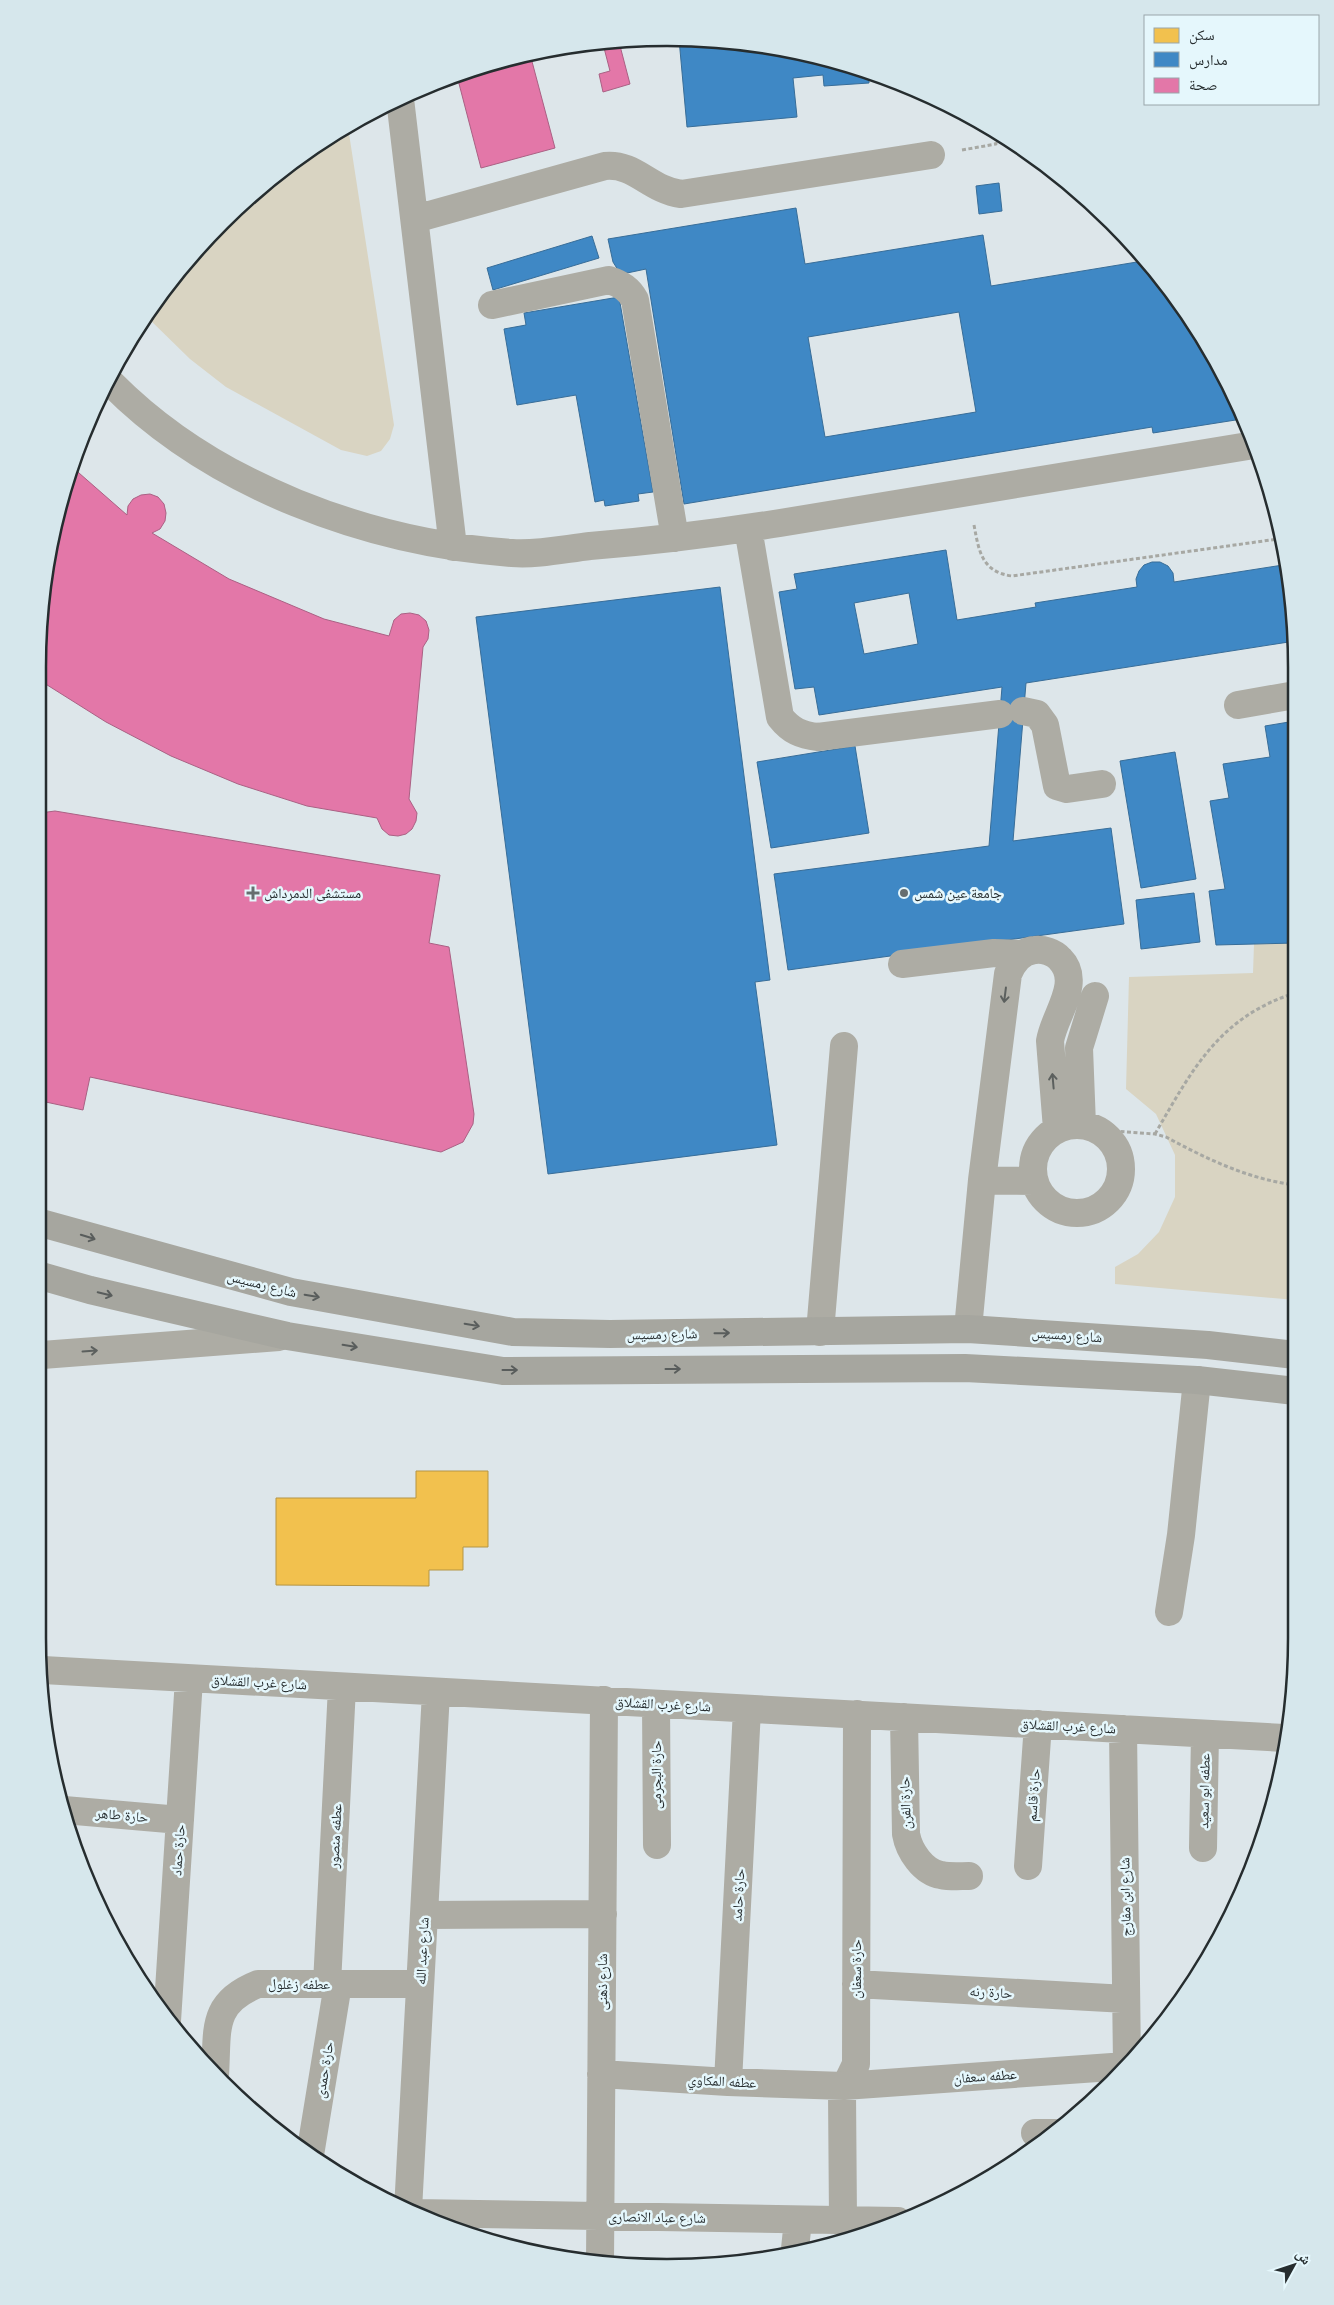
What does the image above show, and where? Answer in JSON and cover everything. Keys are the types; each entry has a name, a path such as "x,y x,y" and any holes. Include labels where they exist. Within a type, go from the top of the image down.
{"main road":[{"name":"شارع رمسيس","path":"46,1223 290,1292 513,1332 610,1334 968,1329 1208,1345 1288,1354"},
{"path":"46,1277 90,1290 287,1336 503,1371 965,1368 1197,1380 1288,1390"}],"street":[{"path":"401,106 453,547"},
{"path":"415,219 605,166 624,167 660,189 680,194 931,155"},
{"path":"492,304 609,280 618,282 631,293 635,300 675,538"},
{"path":"114,386 127,399 199,454 280,496 364,528 453,547 516,553 675,538 748,528 1247,446"},
{"path":"748,528 780,717 789,728 801,735 818,737 1012,712 1037,714 1044,724 1056,786 1067,789 1102,784"},
{"path":"1238,705 1288,696"},
{"path":"902,964 994,953 1023,954 1035,950 1047,951 1058,957 1066,966 1069,978 1068,991 1052,1028 1050,1041 1079,1128"},
{"path":"968,1329 982,1180 1008,974 1013,963 1023,954"},
{"path":"1079,1128 1079,1048 1095,996"},
{"path":"820,1332 844,1046"},
{"path":"1079,1128 1112,1142 1120,1158 1122,1175 1116,1191 1105,1205 1089,1212 1072,1214 1055,1208 1042,1197 1034,1181 1034,1157 1039,1146 1079,1128"},
{"path":"982,1180 1034,1181"},
{"path":"46,1355 287,1336"},
{"path":"1169,1612 1181,1535 1197,1380"},
{"name":"شارع غرب القشلاق","path":"48,1670 1279,1738"},
{"name":"حارة حماد","path":"167,2005 189,1678"},
{"name":"عطفه منصور","path":"332,1984 342,1687"},
{"name":"شارع عبد الله","path":"408,2202 436,1692"},
{"name":"شارع ذهنى","path":"600,2254 604,1700"},
{"name":"حارة البجرمى","path":"656,1704 657,1845"},
{"name":"حارة حامد","path":"728,2082 747,1709"},
{"name":"حارة سعفان","path":"843,2220 842,2093 844,2086 850,2080 856,2064 857,1714"},
{"name":"حارة الفرن","path":"904,1717 906,1834 909,1849 919,1861 939,1875 970,1876"},
{"name":"حارة قاسم","path":"1028,1866 1038,1724"},
{"name":"شارع ابن مفارج","path":"1123,1729 1126,1999 1137,2041"},
{"name":"عطفه ابو سعيد","path":"1202,1848 1205,1734"},
{"name":"حارة طاهر","path":"71,1811 180,1820"},
{"path":"424,1915 603,1914"},
{"name":"عطفه زغلول","path":"216,2064 219,2018 227,2003 241,1991 258,1984 420,1984"},
{"name":"حارة حمدى","path":"311,2146 332,1984"},
{"name":"حارة رنه","path":"856,1984 1126,1999"},
{"name":"عطفه سعفان","path":"844,2086 1116,2067"},
{"name":"عطفه المكاوي","path":"601,2074 728,2082 844,2086"},
{"name":"شارع عباد الانصارى","path":"432,2212 880,2221"},
{"path":"795,2245 798,2220"}],"path":[{"path":"931,155 996,144 996,141"},
{"path":"967,493 980,554 988,566 998,574 1012,576 1275,539"},
{"path":"1155,1134 1190,1073 1207,1050 1228,1030 1252,1012 1288,996"},
{"path":"1079,1128 1155,1134 1166,1137 1239,1172 1288,1183"}],"shaded area":[{"path":"349,134 394,425 390,439 381,451 367,456 341,450 226,387 190,359 151,321 200,258 228,228 289,175"},
{"path":"1288,943 1288,1299 1115,1284 1115,1267 1138,1254 1159,1232 1175,1197 1175,1155 1156,1114 1126,1089 1129,977 1253,973 1254,944"}],"building: سكن":[{"path":"416,1471 488,1471 488,1547 463,1547 463,1570 429,1570 429,1586 276,1585 276,1498 416,1498"}],"building: مدارس":[{"path":"680,47 748,52 788,58 828,67 869,80 869,83 824,86 823,75 793,78 797,117 687,127"},
{"path":"999,183 1002,211 979,214 976,186"},
{"path":"796,208 805,264 983,235 991,286 1137,262 1183,322 1205,357 1224,392 1236,420 1153,433 1152,427 684,504 646,269 627,273 618,270 613,262 608,239","holes":["959,312 976,412 825,437 808,337"]},
{"path":"592,236 599,258 493,290 487,268"},
{"path":"619,297 653,492 638,494 639,501 605,506 604,500 595,502 576,395 517,405 504,329 526,325 524,313"},
{"path":"946,550 957,620 1036,607 1035,603 1137,587 1136,579 1139,571 1144,565 1152,562 1160,562 1168,566 1173,573 1174,582 1279,566 1287,642 1026,683 1013,841 1111,828 1124,924 788,970 774,874 989,846 1002,687 819,715 814,687 795,689 779,592 797,589 794,574","holes":["909,593 918,644 864,654 854,603"]},
{"path":"720,587 770,980 755,982 777,1145 548,1174 476,617"},
{"path":"1288,722 1288,943 1216,945 1209,891 1225,889 1210,801 1229,798 1223,764 1270,757 1265,726"},
{"path":"855,746 869,833 771,848 757,762"},
{"path":"1175,752 1196,879 1141,888 1120,761"},
{"path":"1194,893 1200,942 1141,949 1136,900"}],"building: صحة":[{"path":"621,49 630,84 603,92 599,74 610,71 605,50"},
{"path":"532,61 555,148 481,168 459,82 506,67"},
{"path":"78,472 127,515 128,506 133,499 141,495 150,494 158,497 164,504 165,521 160,529 152,533 229,579 324,619 389,636 394,620 401,614 419,615 426,621 429,630 428,639 423,647 409,799 417,813 412,829 406,834 398,836 389,835 382,829 377,818 307,806 238,784 171,756 106,722 46,684 48,626 52,586 58,546"},
{"path":"55,811 440,875 429,943 449,947 474,1114 473,1124 463,1142 441,1152 90,1077 83,1110 46,1102 46,812"}],"place":[{"name":"مستشفى الدمرداش","path":"253,893"},
{"name":"جامعة عين شمس","path":"904,893"}]}
